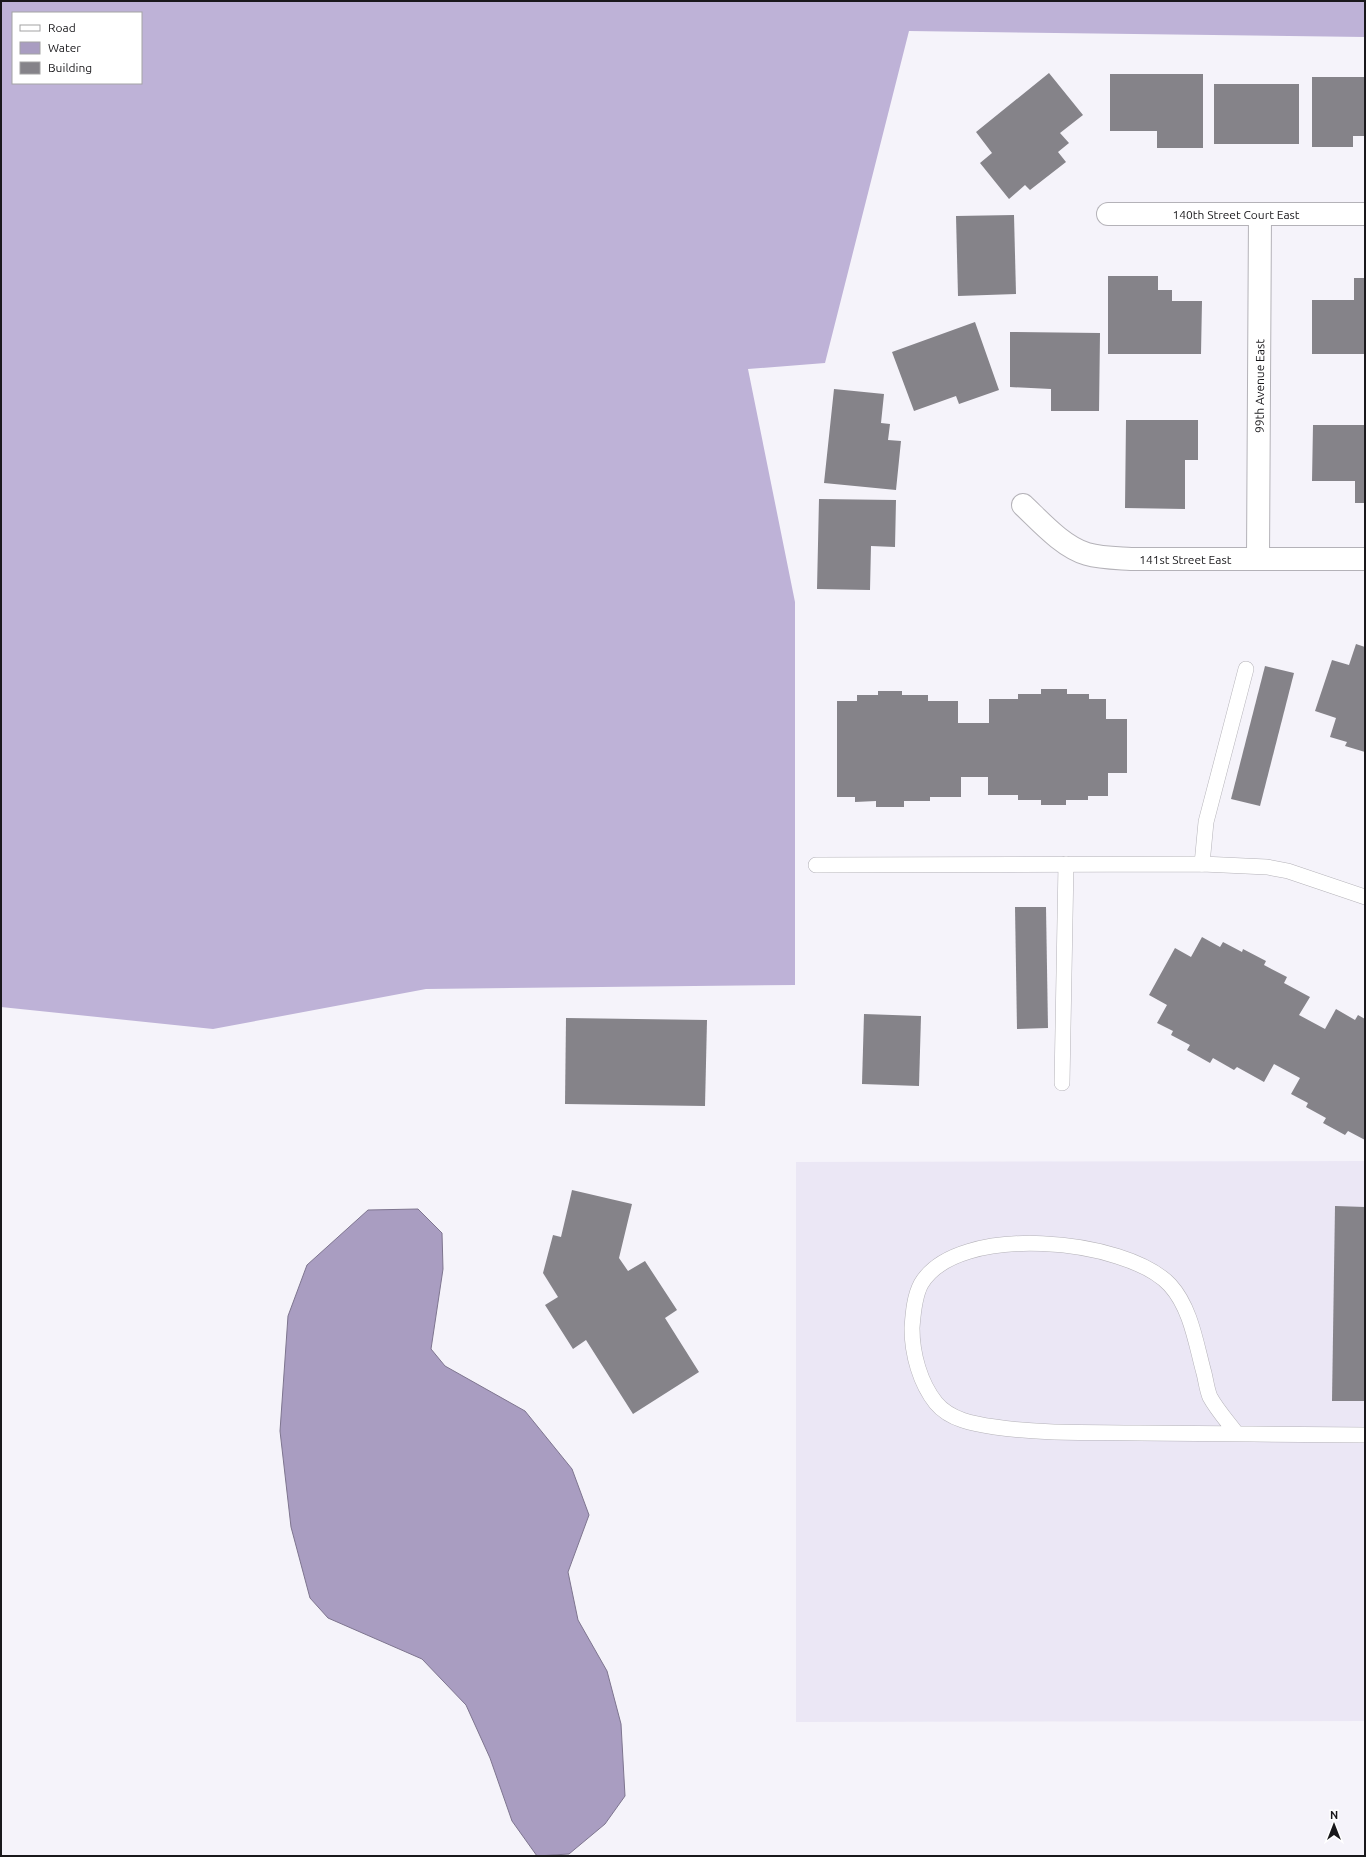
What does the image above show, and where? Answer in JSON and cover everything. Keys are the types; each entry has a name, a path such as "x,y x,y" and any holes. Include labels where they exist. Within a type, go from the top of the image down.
{"street":[{"name":"140th Street Court East","path":"1108,214 1365,214"},
{"name":"99th Avenue East","path":"1258,558 1260,214"},
{"name":"141st Street East","path":"1023,505 1058,538 1086,554 1131,559 1365,559"}],"lane":[{"path":"1202,864 1206,822 1246,668"},
{"path":"1062,1083 1066,864"},
{"path":"816,865 1202,864 1267,867 1288,871 1365,897"},
{"path":"1237,1434 1210,1396 1191,1326 1181,1301 1169,1284 1151,1272 1120,1257 1081,1248 1034,1244 992,1245 961,1253 937,1267 921,1285 913,1313 912,1342 919,1369 927,1390 938,1405 953,1417 993,1427 1040,1431 1237,1434 1365,1435"}],"shaded area":[{"path":"1,1 1365,1 1365,37 909,31 825,363 748,369 795,602 795,985 426,989 213,1029 1,1007"},
{"path":"1365,1161 1365,1721 796,1722 796,1162"}],"water":[{"path":"418,1209 442,1233 443,1269 431,1349 445,1366 525,1411 572,1469 589,1515 568,1572 578,1620 607,1671 621,1724 625,1796 605,1824 569,1854 537,1856 512,1821 490,1758 466,1705 422,1659 328,1618 310,1598 291,1527 280,1431 288,1316 307,1265 368,1210"}],"building":[{"path":"1049,73 1083,115 1060,133 1069,143 1058,152 1066,162 1030,190 1025,185 1009,199 980,163 992,153 976,132"},
{"path":"1110,74 1203,74 1203,148 1157,148 1157,131 1110,131"},
{"path":"1312,77 1365,77 1365,136 1353,136 1353,147 1312,147"},
{"path":"1214,84 1299,84 1299,144 1214,144"},
{"path":"1014,215 1016,294 958,296 956,216"},
{"path":"1108,276 1158,276 1158,290 1172,290 1172,301 1202,301 1201,354 1108,354"},
{"path":"1354,278 1365,278 1365,354 1312,354 1312,300 1354,300"},
{"path":"975,322 999,390 959,404 956,396 914,411 892,352"},
{"path":"1010,332 1100,333 1099,411 1051,411 1051,389 1010,387"},
{"path":"834,389 884,394 881,423 890,424 888,440 901,441 896,490 824,483"},
{"path":"1126,420 1198,420 1198,460 1185,460 1185,509 1125,508"},
{"path":"1313,425 1365,425 1365,503 1355,503 1355,481 1312,481"},
{"path":"819,499 896,500 895,547 871,546 870,590 817,589"},
{"path":"1356,644 1365,647 1365,752 1345,746 1347,742 1330,737 1336,718 1315,711 1332,660 1349,665"},
{"path":"1265,666 1294,673 1260,806 1231,799"},
{"path":"1041,689 1067,689 1067,694 1089,694 1089,699 1106,699 1106,719 1127,719 1127,773 1108,773 1108,796 1088,796 1088,800 1066,800 1066,805 1041,805 1041,800 1018,800 1018,795 988,795 988,777 961,777 961,797 930,797 930,801 904,801 904,807 876,807 876,801 855,802 855,797 837,797 837,701 857,701 857,695 878,695 878,691 902,691 902,695 928,695 928,701 958,701 958,723 989,723 989,699 1018,699 1018,694 1041,694"},
{"path":"1015,907 1046,907 1048,1028 1017,1029"},
{"path":"1202,937 1220,947 1223,942 1242,952 1243,949 1266,961 1264,965 1287,977 1284,983 1310,997 1299,1015 1325,1029 1336,1009 1355,1020 1358,1015 1365,1019 1365,1140 1348,1131 1345,1135 1323,1123 1326,1118 1306,1107 1308,1103 1291,1094 1300,1078 1274,1064 1264,1082 1237,1067 1234,1070 1213,1058 1210,1063 1187,1050 1190,1045 1171,1035 1173,1031 1157,1023 1167,1005 1149,995 1175,948 1191,957"},
{"path":"864,1014 921,1016 919,1086 862,1084"},
{"path":"566,1018 707,1020 705,1106 565,1104"},
{"path":"572,1190 632,1204 619,1258 628,1271 645,1261 677,1310 665,1318 699,1372 633,1414 586,1340 573,1349 545,1305 558,1297 543,1273 553,1235 561,1237"},
{"path":"1335,1206 1365,1207 1365,1401 1332,1401"}]}
